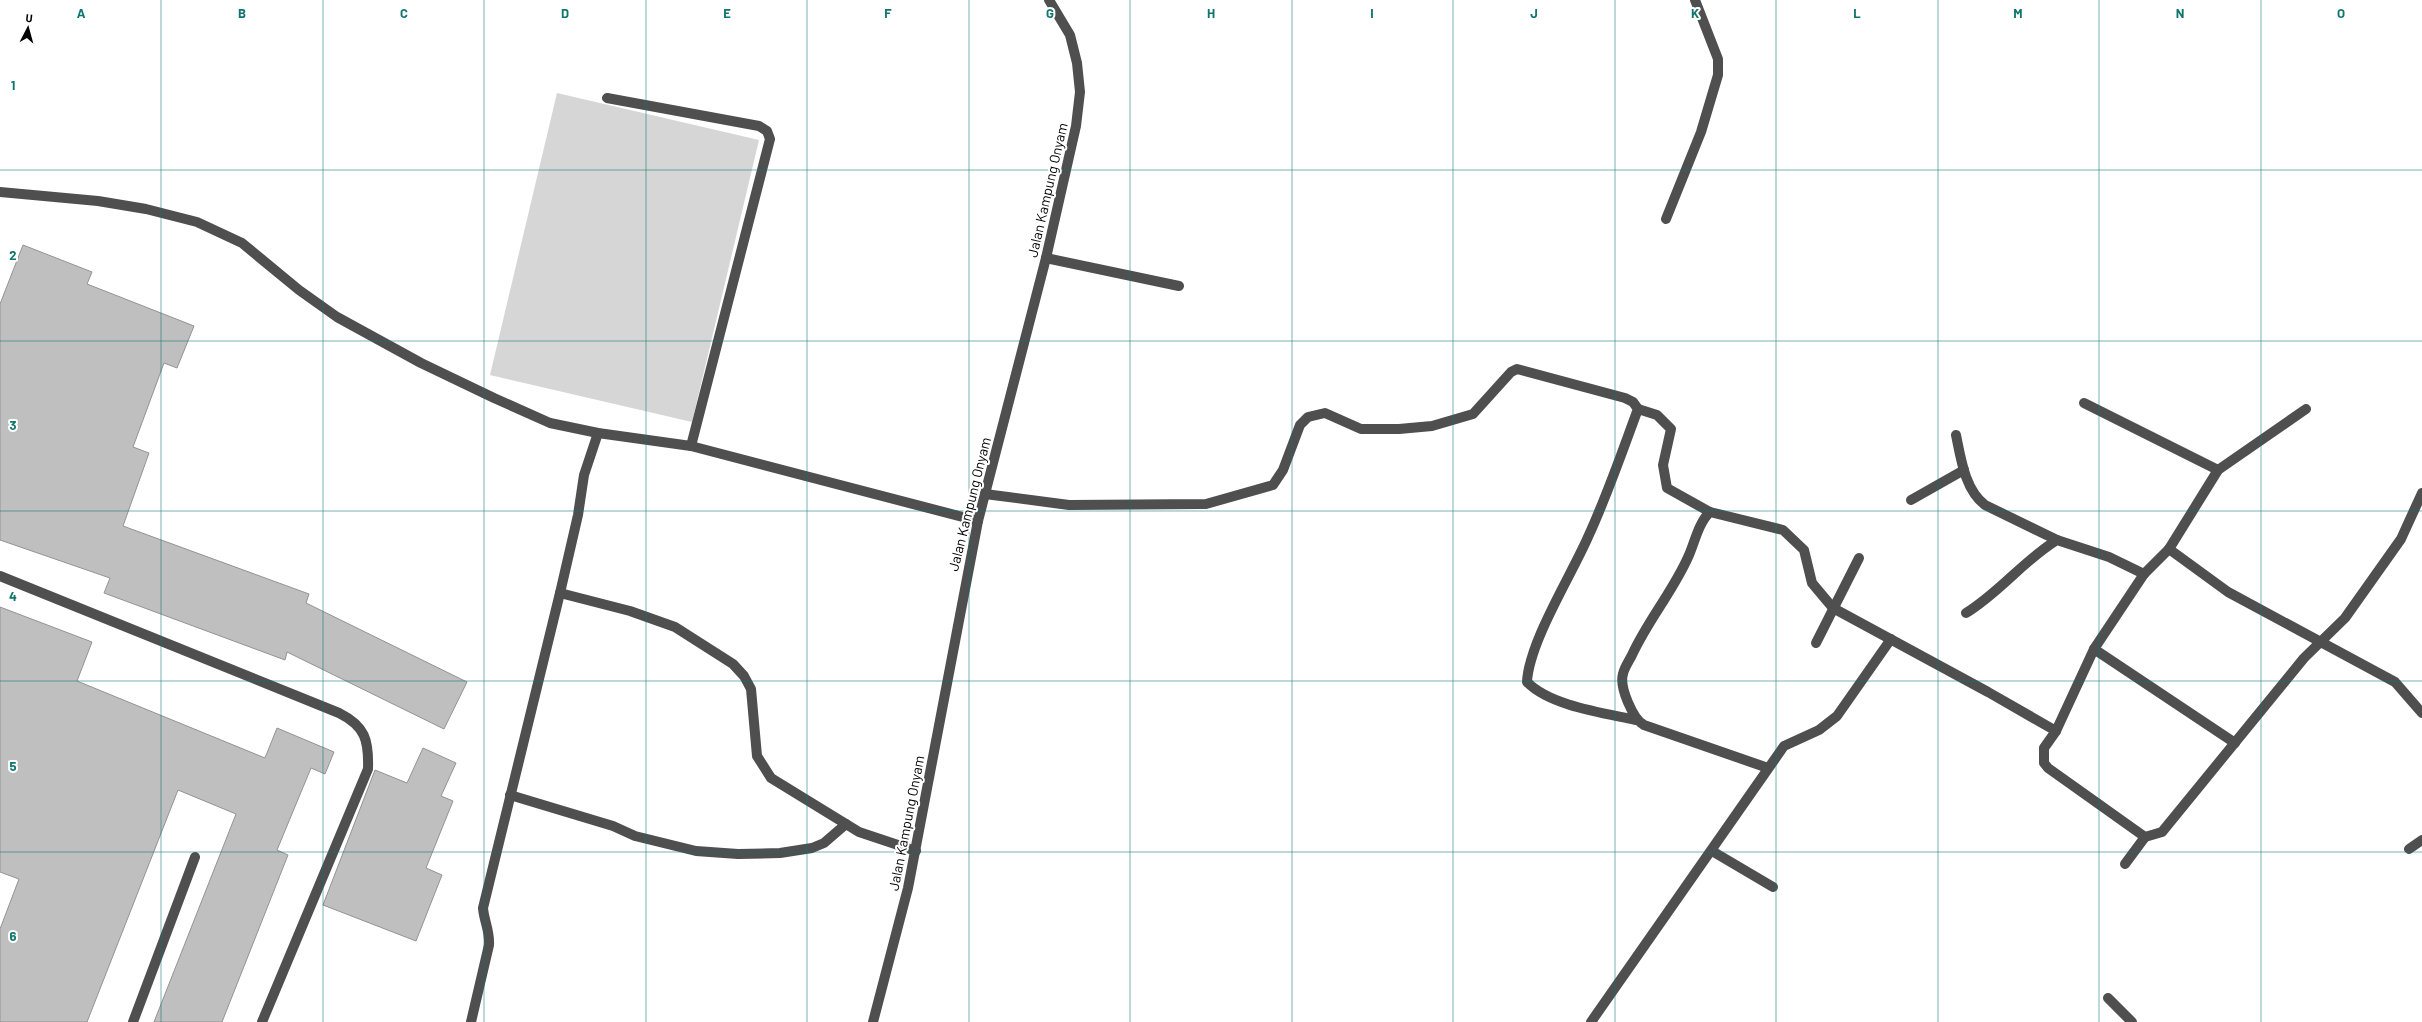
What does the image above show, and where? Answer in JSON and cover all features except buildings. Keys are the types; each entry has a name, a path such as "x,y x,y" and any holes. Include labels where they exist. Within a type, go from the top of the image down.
{"street":[{"name":"Jalan Kampung Onyam","path":"873,1022 916,851 978,521 1046,258 1076,126 1080,92 1070,35 1048,0"},
{"path":"1666,219 1701,132 1718,75 1718,59 1695,0"},
{"path":"607,98 759,126 767,131 770,139 691,446"},
{"path":"0,192 98,201 146,209 197,222 242,243 299,290 337,317 421,363 550,423 598,433 691,446 978,521"},
{"path":"1046,258 1179,286"},
{"path":"985,494 1069,505 1206,504 1273,484 1283,470 1300,425 1308,417 1325,413 1361,429 1399,429 1432,426 1473,414 1511,372 1518,369 1625,398 1633,402 1638,409 1658,415 1671,430 1663,465 1667,488 1710,512 1783,530 1804,550 1812,583 1833,608 2056,731"},
{"path":"2084,403 2218,470"},
{"path":"1638,409 1588,537 1543,630 1527,671 1527,682 1535,691 1574,706 1636,720 1644,725 1768,768"},
{"path":"2145,837 2048,768 2044,763 2044,748 2056,731 2094,649 2144,574 2169,549 2218,470 2306,410"},
{"path":"471,1022 489,945 490,934 484,919 484,908 560,593 578,515 584,475 598,433"},
{"path":"1956,435 1964,470 1976,498 1985,505 2056,540 2108,557 2144,574"},
{"path":"1911,500 1964,470"},
{"path":"2125,864 2145,837 2162,832 2319,641 2345,618 2401,539 2422,493"},
{"path":"1636,720 1622,686 1623,674 1644,629 1671,589 1688,557 1705,517 1710,512"},
{"path":"1966,613 1980,605 2039,551 2056,540"},
{"path":"2169,549 2228,592 2395,682 2422,713"},
{"path":"1816,643 1859,558"},
{"path":"0,576 339,713 354,720 364,734 369,749 368,769 262,1022"},
{"path":"560,593 630,611 676,627 733,664 744,676 751,689 757,756 771,778 859,832 916,851"},
{"path":"1591,1022 1784,746 1819,730 1837,716 1891,639"},
{"path":"2094,649 2235,743"},
{"path":"510,796 613,826 634,836 696,851 738,854 780,853 812,848 824,843 846,824"},
{"path":"2409,849 2422,840"},
{"path":"1712,850 1773,887"},
{"path":"133,1022 195,857"},
{"path":"2108,998 2132,1022"}],"shaded area":[{"path":"557,93 759,140 692,422 490,375"}]}
